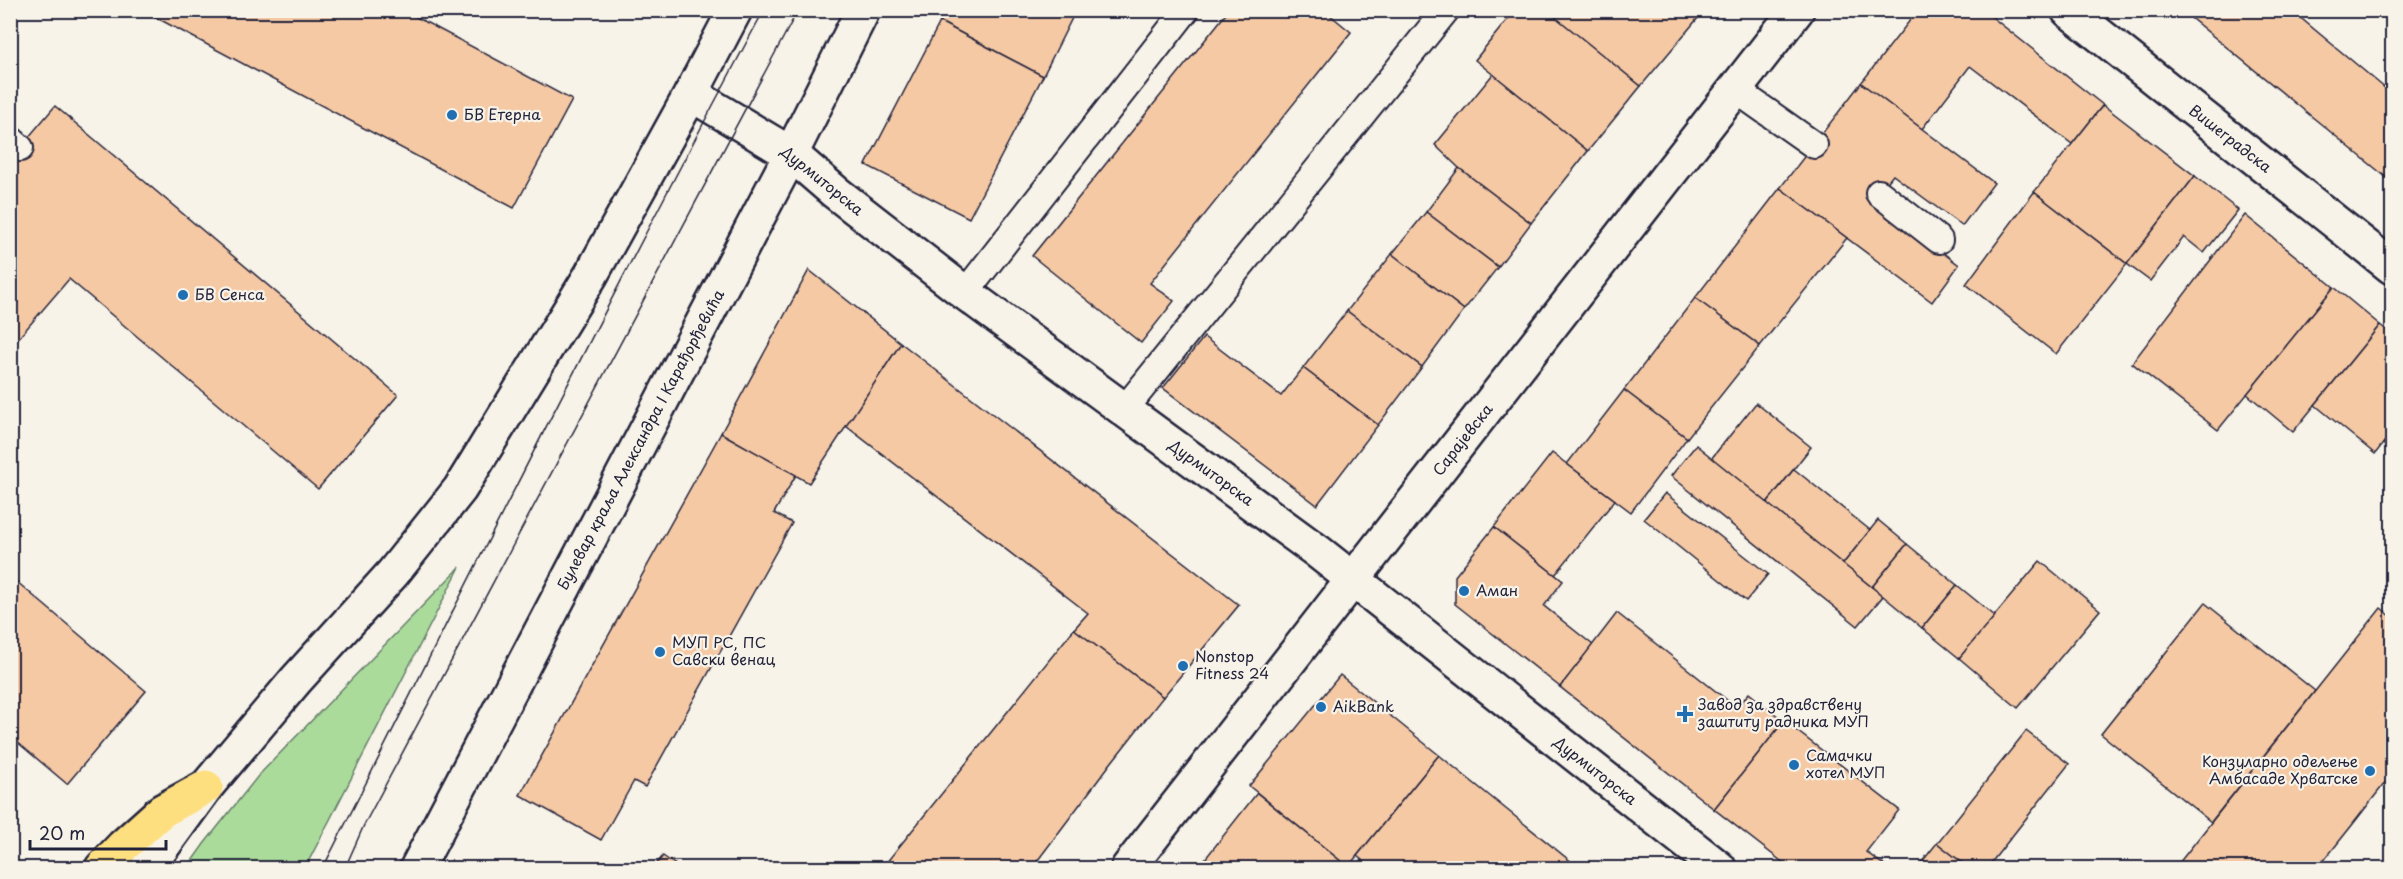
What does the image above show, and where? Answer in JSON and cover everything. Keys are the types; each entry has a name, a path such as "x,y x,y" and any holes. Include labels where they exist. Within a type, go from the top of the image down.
{"highway":[{"path":"102,868 162,811 206,787"}],"street":[{"path":"147,868 206,787 296,680 393,573 460,489 591,275 735,10"},
{"name":"Булевар краља Александра I Карађорђевића","path":"417,868 791,154 863,10"},
{"name":"Сарајевска","path":"1128,868 1797,10"},
{"name":"Вишеградска","path":"2067,10 2392,267"},
{"name":"Дурмиторска","path":"691,94 791,154 835,192 965,293 1354,580 1719,868"}],"lane":[{"path":"965,293 1186,10"},
{"path":"1124,410 1446,10"},
{"path":"1736,90 1814,145"},
{"path":"1878,194 1940,240"}],"green space":[{"path":"460,567 305,868 187,868 258,776"}],"building":[{"name":"БВ Етерна","path":"142,10 403,10 572,100 514,208"},
{"path":"946,10 1076,10 1043,76 940,22"},
{"path":"1229,10 1324,10 1351,32 1150,283 1174,301 1141,343 1032,256"},
{"path":"1515,10 1548,10 1641,86 1588,151 1475,60"},
{"path":"1689,10 1698,18 1641,86 1548,11"},
{"path":"1918,10 1983,10 2103,105 2072,144 1970,66 1922,129 1861,83"},
{"path":"2181,10 2291,10 2392,94 2392,182"},
{"path":"940,22 1043,76 969,218 866,165"},
{"path":"1493,74 1588,151 1531,223 1459,168 1435,145"},
{"path":"1861,83 1994,183 1962,226 1893,175 1873,200 1959,265 1932,302 1780,188"},
{"path":"2103,105 2195,176 2127,264 2034,192"},
{"name":"БВ Сенса","path":"55,106 398,395 318,489 69,279 10,348 10,159"},
{"path":"1459,168 1531,223 1498,267 1426,212"},
{"path":"2195,176 2238,210 2204,253 2184,237 2150,281 2127,264"},
{"path":"1780,188 1847,238 1760,346 1695,298"},
{"path":"2034,192 2127,264 2056,354 1966,284"},
{"path":"1426,212 1498,267 1464,310 1392,254"},
{"path":"2245,215 2334,287 2218,430 2132,363"},
{"path":"1392,254 1464,310 1422,367 1347,311"},
{"path":"809,270 901,343 809,483 721,433"},
{"path":"2334,287 2380,325 2293,432 2247,394"},
{"path":"1695,298 1760,346 1687,438 1624,390"},
{"path":"1347,311 1422,367 1378,425 1303,368"},
{"path":"2380,325 2392,334 2392,432 2375,454 2315,405"},
{"path":"1204,337 1281,396 1303,368 1378,425 1317,505 1163,388"},
{"path":"901,343 1239,605 1163,697 1074,629 1088,613 846,426"},
{"path":"1624,390 1687,438 1631,512 1567,464"},
{"path":"1756,403 1811,447 1767,503 1711,459"},
{"path":"2392,432 2392,452 2383,444"},
{"name":"МУП РС, ПС Савски венац","path":"721,433 796,475 774,513 792,523 645,787 634,781 601,840 520,795"},
{"path":"1696,445 1883,596 1858,626 1671,476"},
{"path":"1552,453 1615,500 1555,575 1494,527"},
{"path":"1794,469 1870,530 1843,564 1767,503"},
{"path":"1665,493 1768,574 1746,601 1644,519"},
{"path":"1878,520 1907,544 1872,587 1843,564"},
{"path":"1494,527 1563,581 1544,606 1593,645 1560,687 1455,604 1455,576"},
{"path":"1907,544 1957,585 1922,628 1872,587"},
{"path":"2040,561 2100,610 2018,708 1959,658"},
{"path":"10,576 146,691 67,784 10,736"},
{"path":"1957,585 1995,616 1959,658 1922,628"},
{"path":"2205,603 2315,691 2211,822 2101,734"},
{"path":"2381,608 2392,617 2392,774 2353,824 2318,868 2175,868"},
{"name":"Завод за здравствену заштиту радника МУП","path":"1617,613 1737,708 1749,693 1784,721 1714,809 1560,687"},
{"path":"1074,629 1163,697 1032,868 882,868"},
{"path":"1340,675 1439,755 1348,867 1249,786"},
{"name":"Самачки хотел МУП","path":"1784,721 1899,810 1866,852 1888,868 1790,868 1714,809"},
{"path":"2026,731 2069,764 1987,868 1969,868 1937,843"},
{"path":"1439,755 1579,868 1372,868 1357,856"},
{"path":"1257,793 1348,867 1217,868 1205,859"},
{"path":"1937,843 1969,868 1917,868"},
{"path":"663,856 680,868 653,868"},
{"path":"1205,859 1217,868 1197,868"}],"tram line":[{"path":"323,868 595,330 764,10"},
{"path":"345,868 364,825 798,10"}],"place":[{"name":"БВ Етерна","path":"452,115"},
{"name":"БВ Сенса","path":"183,295"},
{"name":"Аман","path":"1464,591"},
{"name":"МУП РС, ПС Савски венац","path":"660,652"},
{"name":"Nonstop Fitness 24","path":"1183,666"},
{"name":"AikBank","path":"1321,707"},
{"name":"Завод за здравствену заштиту радника МУП","path":"1685,714"},
{"name":"Самачки хотел МУП","path":"1794,765"},
{"name":"Конзуларно одељење Амбасаде Хрватске","path":"2370,771"}]}
